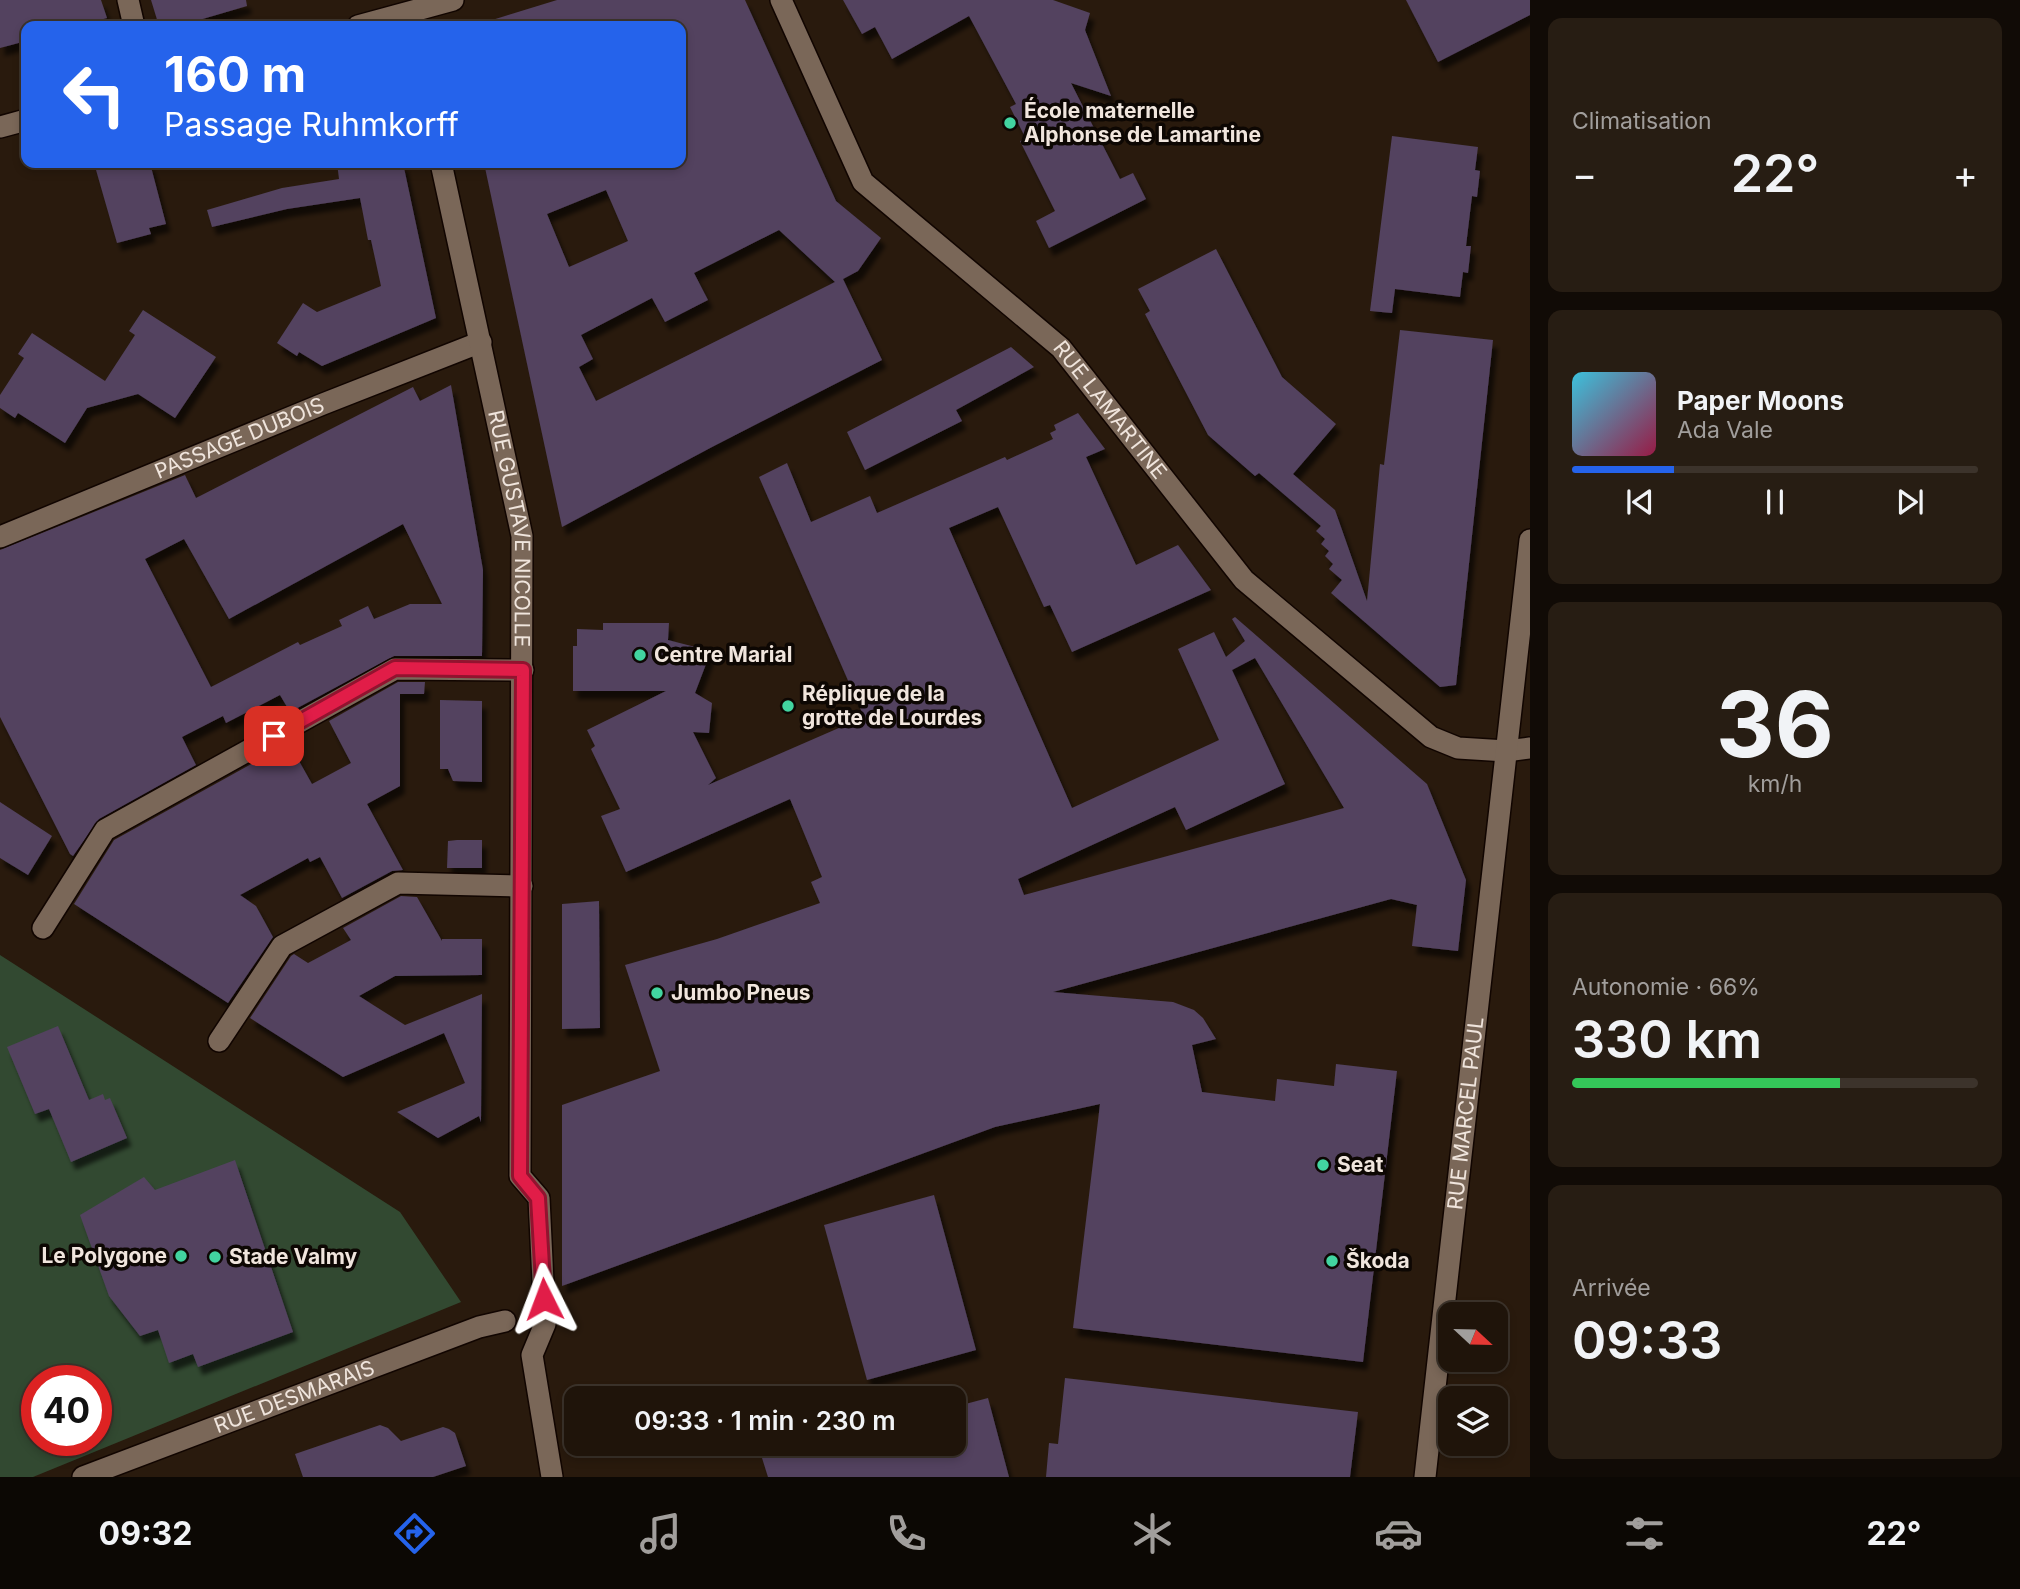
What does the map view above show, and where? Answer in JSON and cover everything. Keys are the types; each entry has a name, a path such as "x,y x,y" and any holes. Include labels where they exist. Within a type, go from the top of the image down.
{"street":[{"path":"128,0 133,21"},
{"path":"378,21 453,0"},
{"name":"RUE LAMARTINE","path":"781,0 863,182 1061,348 1244,580 1431,737 1458,748 1506,751 1530,748"},
{"path":"0,127 21,121"},
{"name":"RUE GUSTAVE NICOLLE","path":"443,168 522,536 520,1176 538,1198 545,1324 534,1366 552,1477"},
{"name":"PASSAGE DUBOIS","path":"0,537 481,342"},
{"name":"RUE MARCEL PAUL","path":"1425,1477 1530,540"},
{"path":"43,928 104,830 395,668 523,670"},
{"path":"219,1041 282,946 398,883 522,886"},
{"name":"RUE DESMARAIS","path":"83,1477 479,1327 505,1321"}],"green space":[{"name":"Stade Valmy","path":"0,955 400,1212 461,1302 112,1445 112,1365 21,1365 21,1456 84,1456 33,1477 0,1477"}],"building":[{"path":"0,0 101,0 107,18 96,21 21,21 21,42 0,48"},
{"path":"151,0 246,0 247,6 196,21 157,21"},
{"path":"557,0 745,0 836,201 881,238 858,271 843,279 882,360 562,527 485,168 686,168 686,21 489,21","holes":["606,190 628,241 569,267 547,214","779,230 835,282 596,401 579,367 593,359 581,335 652,298 665,322 708,300 694,273"]},
{"path":"843,0 1053,0 1090,13 1085,30 1111,96 1071,83 1120,179 1133,173 1146,199 1049,248 1036,221 1055,211 1020,141 1026,139 1010,107 1016,104 969,16 892,59 875,27 862,34"},
{"path":"1406,0 1530,0 1530,15 1438,62"},
{"path":"1392,136 1478,147 1475,170 1480,171 1477,197 1472,196 1466,246 1471,246 1468,273 1463,272 1460,297 1395,289 1392,313 1370,311"},
{"path":"95,168 151,168 166,224 149,228 151,234 117,243"},
{"path":"338,168 404,168 436,318 322,366 299,352 297,356 277,343 303,303 317,312 381,286 360,198 287,209 212,227 207,210 282,188 339,179"},
{"path":"1216,249 1282,377 1336,424 1293,474 1335,510 1367,601 1380,464 1384,465 1400,330 1493,340 1456,685 1440,687 1331,593 1342,580 1329,569 1333,564 1325,556 1329,551 1321,544 1325,539 1316,531 1321,526 1259,473 1255,476 1208,435 1145,314 1150,311 1138,289"},
{"path":"143,310 216,357 175,418 138,394 87,408 65,443 18,413 15,418 0,408 0,395 24,358 18,354 32,333 105,381 135,335 129,331"},
{"path":"1011,347 1034,367 956,410 962,421 865,470 847,432"},
{"path":"451,385 483,570 482,656 394,656 290,712 280,695 226,723 223,716 182,737 196,765 99,819 73,856 70,854 0,717 0,550 185,475 196,498 413,387 420,401","holes":["403,524 442,604 410,604 374,619 368,606 339,620 342,626 300,645 298,642 211,687 145,559 184,539 229,619"]},
{"path":"1078,413 1105,449 1086,457 1136,565 1178,545 1211,590 1072,652 1050,605 1044,607 998,507 949,528 1072,808 1219,740 1178,649 1214,632 1226,657 1245,641 1232,619 1235,617 1427,784 1466,880 1458,951 1412,946 1417,905 1391,899 1053,992 1173,1002 1194,1010 1203,1018 1216,1039 1192,1045 1202,1092 1275,1101 1277,1079 1334,1086 1336,1064 1397,1071 1363,1362 1073,1328 1100,1104 995,1127 562,1286 562,1105 660,1071 625,965 717,939 820,903 811,882 822,877 790,799 626,872 601,816 620,809 591,749 595,746 587,730 666,691 573,691 573,646 577,646 577,629 603,630 603,623 669,623 668,640 711,651 695,693 712,703 709,733 693,732 716,778 708,785 864,717 759,477 787,463 811,522 870,496 877,513 1053,439 1050,433 1056,430 1054,425","holes":["1255,658 1344,808 1024,895 1018,879 1175,807 1186,830 1285,784 1232,670"]},
{"path":"398,682 425,682 424,694 400,694 400,786 367,804 403,870 392,871 342,898 320,857 310,862 308,858 240,895 256,906 273,937 228,1003 74,904 114,840 289,743 312,784 351,763 329,721"},
{"path":"440,700 482,701 482,782 453,781 448,769 440,769"},
{"path":"0,802 52,836 28,875 0,858"},
{"path":"482,840 482,868 447,868 448,841"},
{"path":"401,896 417,897 442,941 482,939 482,975 395,976 359,996 405,1025 482,994 481,1122 479,1116 438,1138 397,1112 465,1083 444,1033 343,1077 250,1018 291,956 294,954 308,963 351,940 343,928"},
{"path":"599,901 600,1028 562,1029 562,904"},
{"path":"58,1026 89,1100 103,1094 105,1100 110,1098 127,1138 71,1162 49,1109 35,1114 7,1047"},
{"name":"Le Polygone","path":"235,1160 293,1332 198,1367 193,1354 169,1363 158,1330 140,1336 109,1296 80,1215 144,1177 155,1190"},
{"path":"934,1195 976,1350 867,1380 824,1225"},
{"path":"1065,1378 1358,1412 1350,1477 1046,1477 1049,1443 1058,1444"},
{"path":"988,1398 1009,1477 768,1477 762,1458 770,1456 966,1456 966,1404"},
{"path":"380,1425 388,1428 401,1441 443,1427 449,1429 455,1433 466,1466 433,1477 303,1477 295,1454"}],"place":[{"name":"École maternelle Alphonse de Lamartine","path":"1010,123"},
{"name":"Centre Marial","path":"640,655"},
{"name":"Réplique de la grotte de Lourdes","path":"788,706"},
{"name":"Jumbo Pneus","path":"657,993"},
{"name":"Seat","path":"1323,1165"},
{"name":"Le Polygone","path":"181,1256"},
{"name":"Stade Valmy","path":"215,1257"},
{"name":"Škoda","path":"1332,1261"}],"route":[{"path":"274,736 395,668 523,670 520,1176 538,1198 544,1299"}]}
